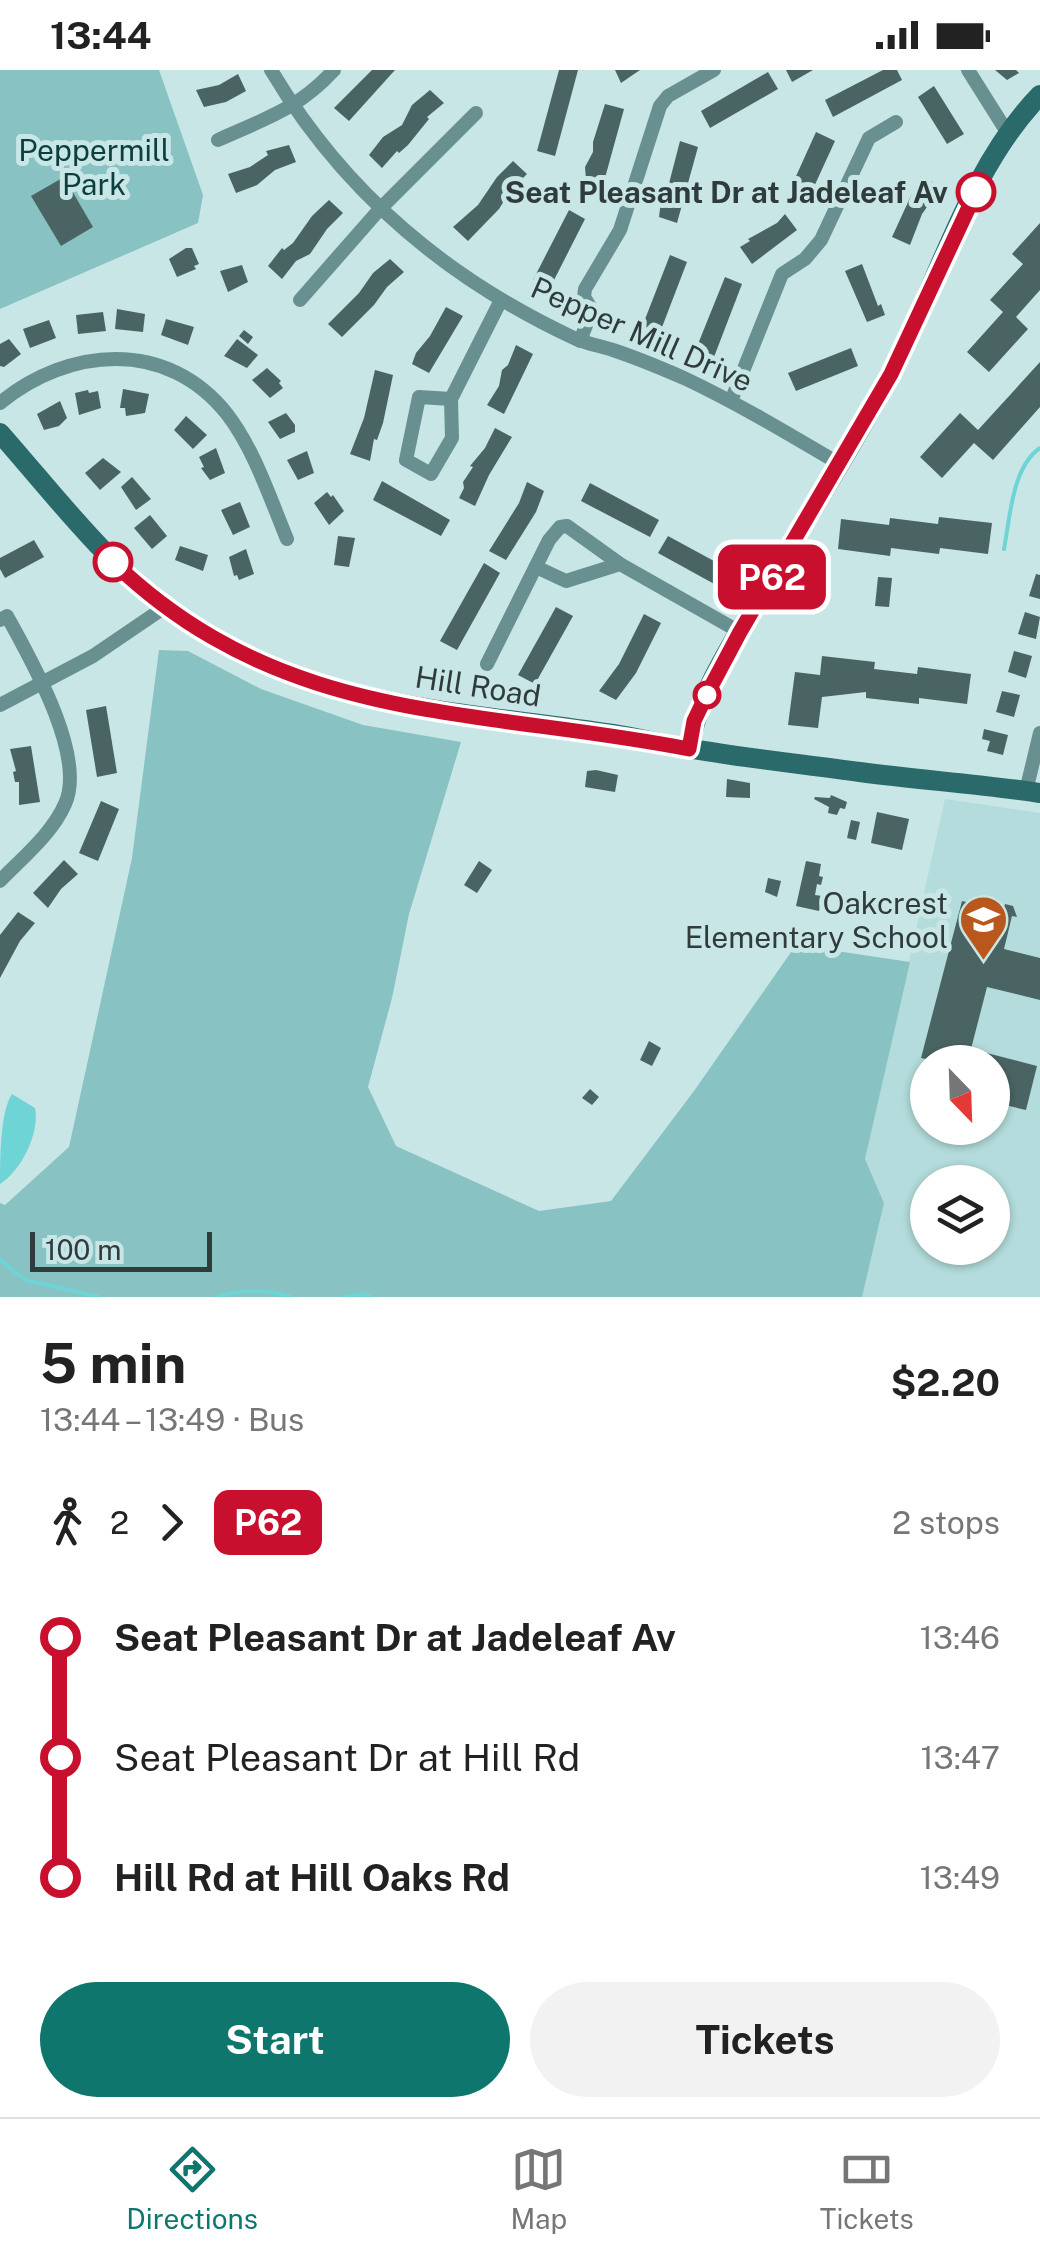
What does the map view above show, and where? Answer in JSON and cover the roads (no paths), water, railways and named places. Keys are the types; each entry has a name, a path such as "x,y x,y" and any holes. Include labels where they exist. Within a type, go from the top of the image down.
{"street":[{"name":"Pepper Mill Drive","path":"272,70 293,106 379,210 462,276 580,341 651,364 731,401 838,463"},
{"path":"218,140 293,106 309,96 334,70"},
{"path":"580,341 592,310 584,297 585,289 620,230 660,106 668,96 714,70"},
{"path":"968,70 1007,132"},
{"path":"689,749 694,721 740,632 908,341 952,240 1007,132 1040,95"},
{"path":"300,300 379,210 476,113"},
{"path":"731,401 782,274 805,258 821,240 869,138 896,122"},
{"path":"451,399 419,397 406,460 431,474 452,438 451,399 501,300"},
{"path":"0,402 41,374 88,360 115,358 144,363 182,377 217,403 238,431 287,539"},
{"name":"Hill Road","path":"0,433 109,558 164,606 248,658 340,693 689,749 1033,792"},
{"path":"487,664 549,540 560,527 567,526 620,564 740,632"},
{"path":"536,567 566,582 620,564"},
{"path":"0,705 93,656 164,606"},
{"path":"0,620 7,616 45,684 61,738 69,793 58,817 0,881"},
{"path":"1033,792 1040,733"}],"waterway":[{"path":"1004,549 1018,480 1023,467 1040,448"},
{"path":"0,1260 26,1280 99,1297"},
{"path":"217,1297 254,1291 291,1297"},
{"path":"344,1297 371,1297"}],"place":[{"name":"Seat Pleasant Dr at Jadeleaf Av","path":"976,192"},
{"name":"Oakcrest Elementary School","path":"983,962"}],"park label":[{"name":"Peppermill Park","path":"94,167"}]}
